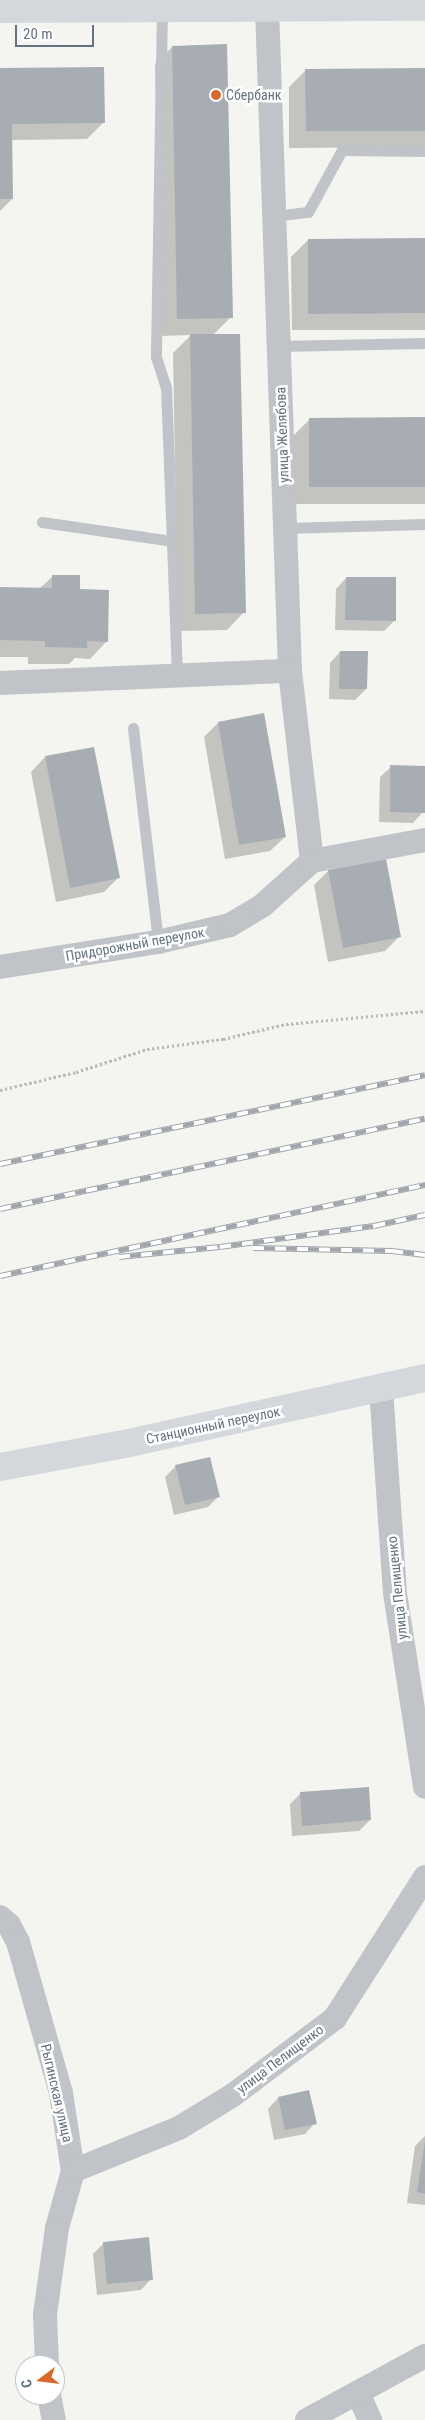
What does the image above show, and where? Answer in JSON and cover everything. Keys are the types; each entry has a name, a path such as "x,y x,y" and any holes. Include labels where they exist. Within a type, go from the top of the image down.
{"main road":[{"path":"0,9 425,7"},
{"name":"Станционный переулок","path":"0,1467 129,1443 425,1378"}],"street":[{"name":"улица Желябова","path":"267,8 290,671 312,861"},
{"path":"0,683 290,671"},
{"path":"312,861 425,840"},
{"name":"Придорожный переулок","path":"0,967 158,942 230,925 263,904 312,861"},
{"name":"улица Пелищенко","path":"381,1388 395,1593 425,1787"},
{"name":"улица Пелищенко","path":"73,2171 178,2128 233,2095 335,2018 425,1877"},
{"name":"Рыгинская улица","path":"0,1917 9,1926 20,1952 60,2093 73,2171 57,2228 45,2315 47,2355"},
{"path":"307,2420 425,2356"},
{"path":"358,2393 370,2420"},
{"path":"51,2405 54,2420"}],"lane":[{"path":"162,9 156,357 166,387 177,676"},
{"path":"274,216 308,212 342,150 425,151"},
{"path":"278,346 425,343"},
{"path":"42,522 172,541"},
{"path":"285,528 425,524"},
{"path":"133,728 158,942"}],"path":[{"path":"0,1090 76,1072 147,1048 223,1040 286,1024 425,1011"}],"building":[{"path":"227,44 233,318 177,319 172,46"},
{"path":"104,67 105,123 12,124 13,199 0,199 0,68"},
{"path":"425,68 425,131 306,131 305,69"},
{"path":"425,238 425,313 308,314 308,239"},
{"path":"190,334 240,334 246,613 195,614"},
{"path":"425,417 425,487 309,487 309,418"},
{"path":"52,575 80,575 80,589 109,590 108,642 87,641 87,648 45,647 45,641 0,640 0,587 52,588"},
{"path":"346,577 396,577 396,621 345,620"},
{"path":"340,651 368,651 367,689 339,689"},
{"path":"264,713 286,837 239,845 218,722"},
{"path":"94,747 120,878 70,888 45,756"},
{"path":"390,765 425,766 425,813 390,812"},
{"path":"386,859 401,937 343,948 328,870"},
{"path":"210,1457 220,1497 185,1505 175,1465"},
{"path":"369,1787 371,1820 302,1826 300,1792"},
{"path":"309,2090 317,2124 285,2130 278,2097"},
{"path":"425,2141 425,2194 417,2192"},
{"path":"149,2237 153,2280 107,2284 103,2242"}],"railway":[{"path":"0,1164 425,1075"},
{"path":"0,1209 425,1119"},
{"path":"0,1276 425,1185"},
{"path":"119,1257 220,1247 374,1226 425,1215"},
{"path":"253,1248 392,1251 425,1255"}],"place":[{"name":"Сбербанк","path":"216,95"}]}
